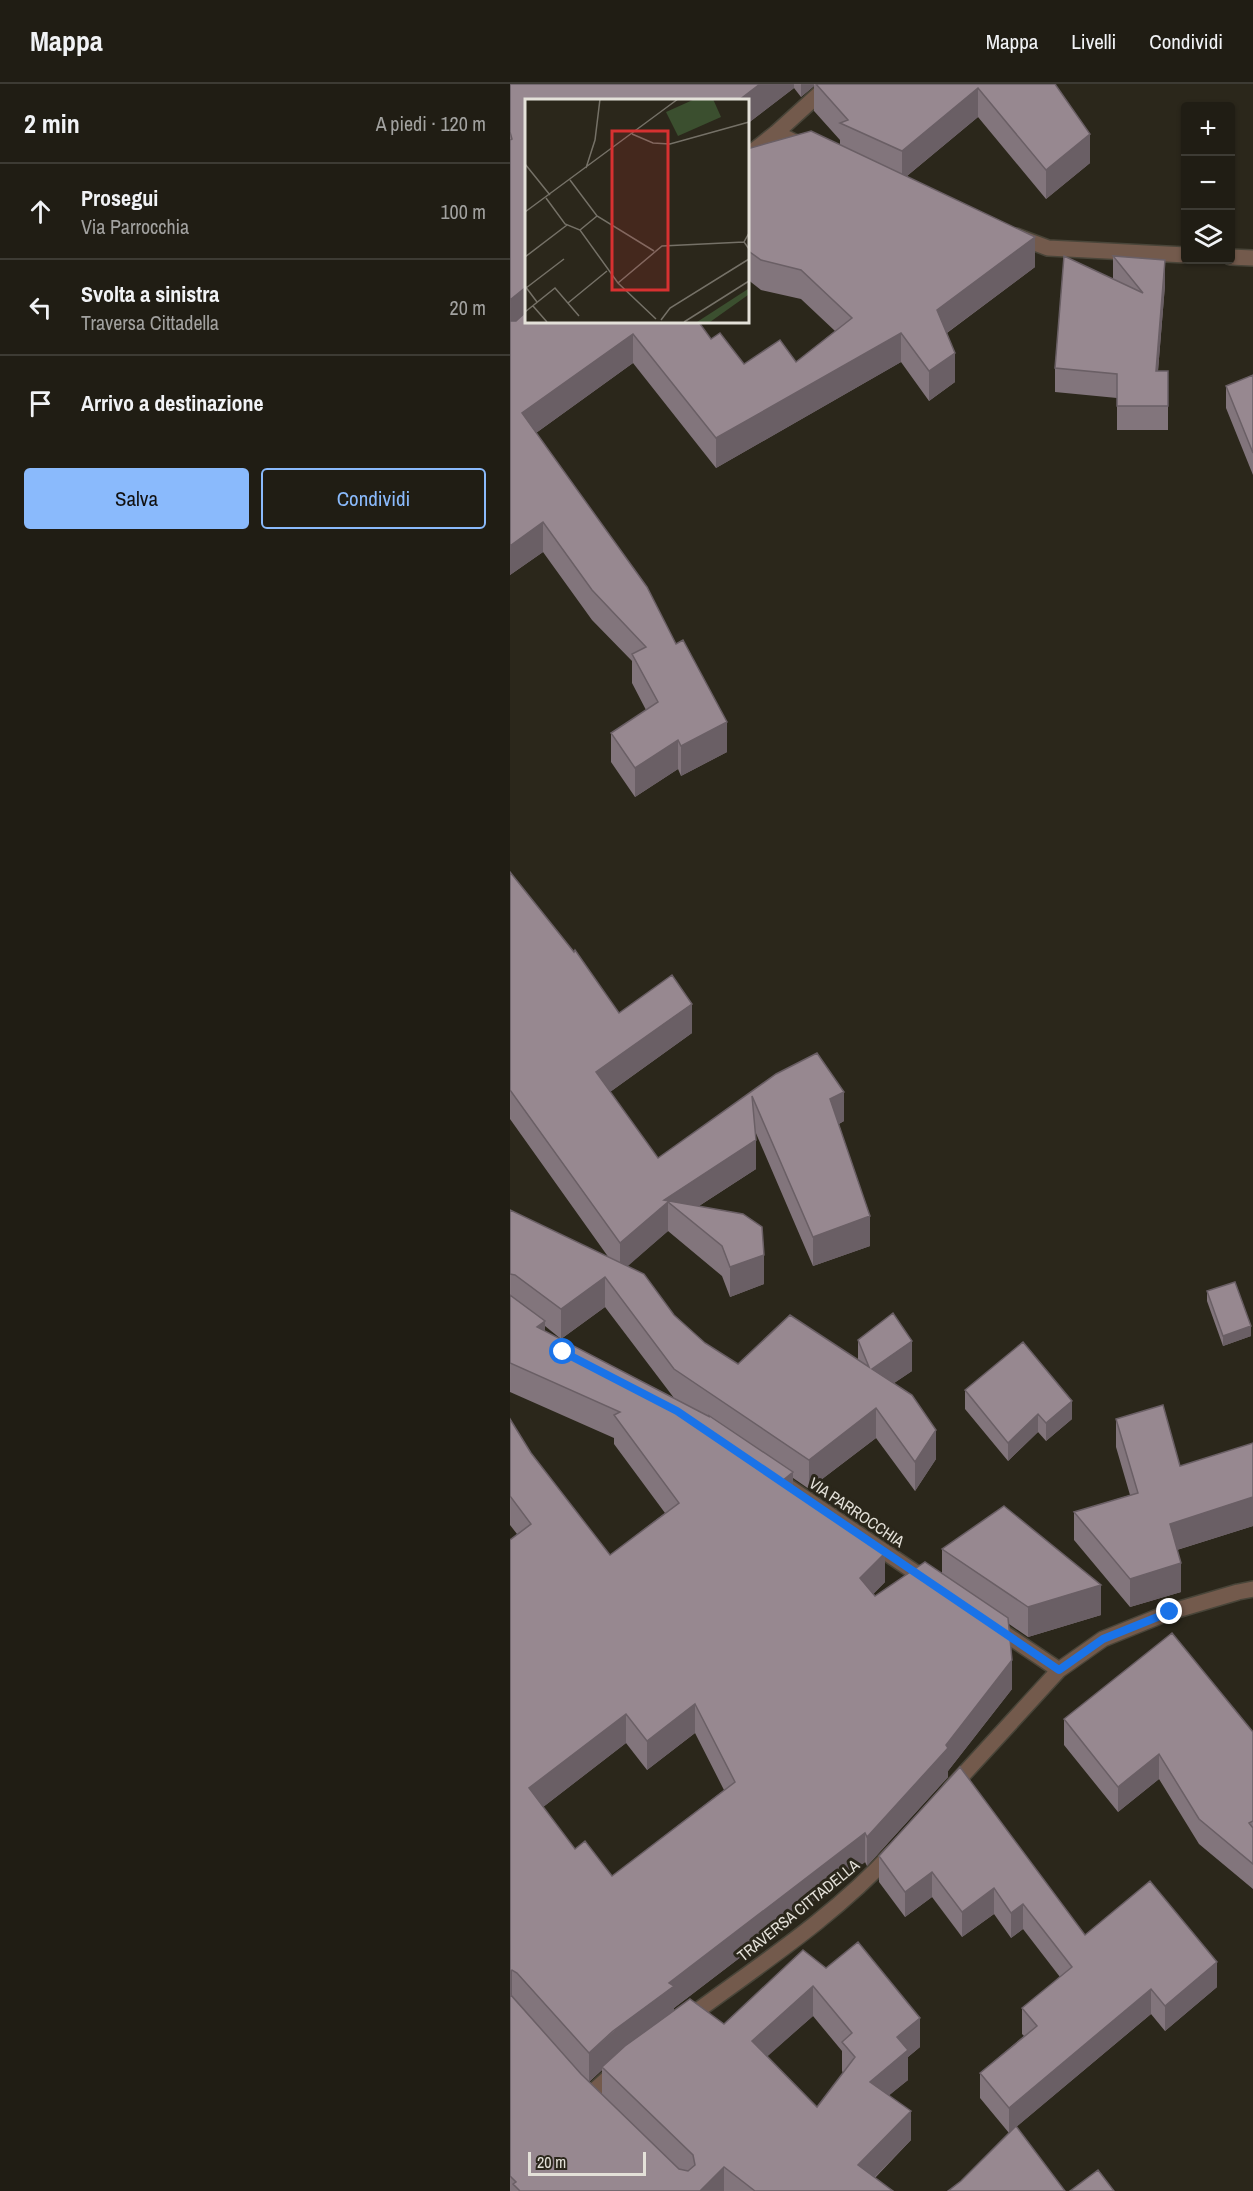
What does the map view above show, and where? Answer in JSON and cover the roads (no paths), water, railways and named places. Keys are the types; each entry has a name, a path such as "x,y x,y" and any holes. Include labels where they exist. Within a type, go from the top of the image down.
{"street":[{"path":"748,155 830,84"},
{"path":"776,133 819,153"},
{"path":"1004,231 1048,248 1181,255"},
{"path":"1235,257 1253,258"},
{"name":"VIA PARROCCHIA","path":"765,1471 941,1591"},
{"path":"938,1803 1059,1670 1103,1639 1170,1612 1253,1589"},
{"path":"980,1617 1059,1670"},
{"name":"TRAVERSA CITTADELLA","path":"677,2026 810,1928 874,1873 906,1838"},
{"path":"588,2096 629,2061"}]}
